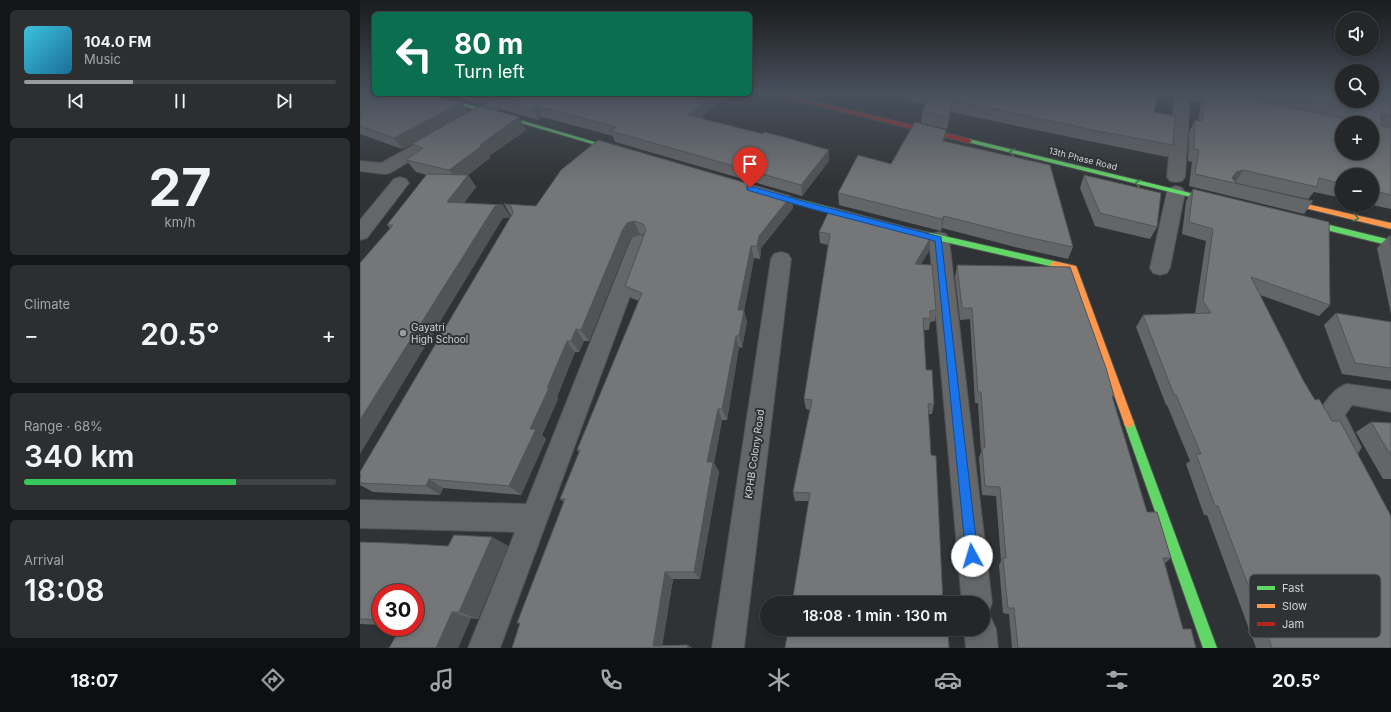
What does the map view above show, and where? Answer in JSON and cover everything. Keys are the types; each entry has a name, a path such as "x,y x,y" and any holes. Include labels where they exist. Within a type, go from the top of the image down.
{"street":[{"path":"360,166 384,168 463,123"},
{"path":"528,123 628,152"},
{"name":"13th Phase Road","path":"900,123 1079,165 1176,181 1229,204"},
{"path":"1160,268 1176,181 1180,123"},
{"path":"360,233 400,182"},
{"path":"756,190 870,221"},
{"path":"1267,198 1282,205 1391,226"},
{"path":"1289,218 1391,242"},
{"path":"893,227 939,239 1073,268 1210,648"},
{"path":"939,239 976,596"},
{"path":"484,648 640,242"},
{"name":"KPHB Colony Road","path":"728,648 781,259"},
{"path":"1360,468 1331,414 1347,394 1391,401"},
{"path":"360,514 534,518"},
{"path":"981,636 982,648"}],"building":[{"path":"360,123 422,123 394,138 360,126"},
{"path":"449,123 510,123 449,170 406,160 423,148 412,144"},
{"path":"602,123 721,123 763,134 764,132 829,150 801,185 611,131 616,127"},
{"path":"914,123 920,123 946,130 943,141 1050,165 1073,247 944,216 942,219 838,193 858,155 891,164"},
{"path":"1061,123 1175,123 1173,145"},
{"path":"1195,123 1335,123 1335,160 1379,160 1379,123 1381,123 1381,126 1391,128 1391,195 1379,192 1379,168 1335,168 1335,182 1319,178 1317,187 1243,170 1236,172 1232,178 1236,183 1313,201 1195,174 1199,150 1194,149"},
{"path":"598,140 791,196 759,236 757,246 751,246 738,310 744,310 739,336 736,336 722,409 718,409 707,462 713,462 694,572 665,572 653,646 688,645 687,648 512,648 520,623 517,623 565,499 560,499 580,450 577,450 642,293 625,286 646,230 643,224 634,221 627,223 623,229 581,330 576,329 571,341 567,341 547,388 549,388 530,429 536,429 509,486 429,479 426,486 360,483 360,472 513,213 511,206 504,204 536,206 561,170"},
{"path":"427,174 468,175 447,202 503,205 495,206 360,420 360,263 393,225 387,225"},
{"path":"1084,175 1161,193 1157,227 1100,213"},
{"path":"1193,189 1329,222 1330,305 1251,277 1303,380 1315,400 1319,399 1332,421 1340,421 1391,516 1391,648 1272,648 1268,638 1381,638 1381,574 1249,574 1249,588 1218,506 1215,506 1196,454 1201,454 1176,395 1174,395 1143,315 1211,313 1203,301 1213,229 1189,222"},
{"path":"831,207 929,233 930,239 915,264 932,265 936,310 930,311 930,319 923,318 926,370 932,370 934,404 928,404 931,455 936,456 943,596 793,596 810,493 793,492 812,400 804,399 830,234 819,232"},
{"path":"957,265 1070,267 1106,368 1114,396 1112,396 1147,512 1157,512 1171,558 1163,558 1183,629 1191,629 1196,648 1018,648 1014,608 1008,608 1003,558 1006,558 1000,487 985,486 982,448 985,448 981,392 978,392 972,308 962,308"},
{"path":"1336,313 1391,322 1391,368 1355,363"},
{"path":"1371,422 1391,423 1391,456"},
{"path":"454,535 492,537 459,612 452,612 436,648 389,648 396,636 424,636 424,584 372,584 372,620 360,619 360,542 448,546"},
{"path":"787,636 948,636 949,648 785,648"}],"traffic: fast":[{"path":"526,123 622,151"},
{"path":"969,141 1219,202"},
{"path":"763,192 859,218"},
{"path":"1301,221 1391,243"},
{"path":"900,229 1054,264"},
{"path":"1129,423 1210,648"}],"traffic: slow":[{"path":"1280,200 1391,226"},
{"path":"1054,264 1073,268 1129,423"}],"traffic: jam":[{"path":"895,123 969,141"}],"place":[{"name":"Gayatri High School","path":"403,333"}],"route":[{"path":"750,188 808,205 939,239 972,556"}]}
